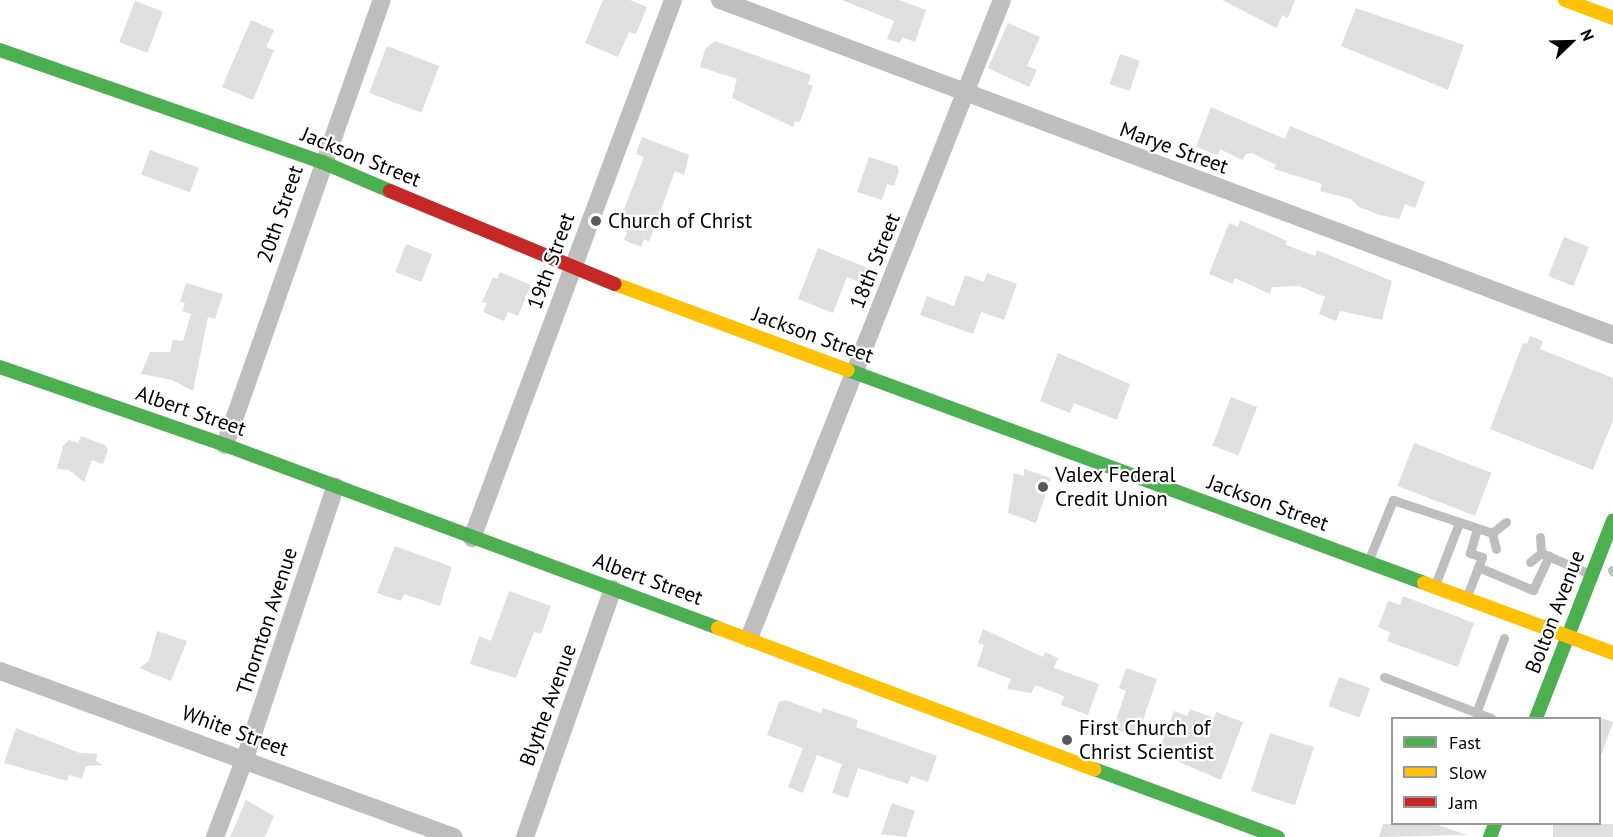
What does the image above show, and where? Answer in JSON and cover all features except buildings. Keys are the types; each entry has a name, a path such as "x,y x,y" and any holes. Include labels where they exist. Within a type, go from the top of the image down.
{"main road":[{"path":"1565,0 1613,18"},
{"name":"Jackson Street","path":"0,50 322,162 573,268 1613,653"},
{"name":"Albert Street","path":"0,367 225,445 472,538 749,638 1278,837"},
{"name":"Bolton Avenue","path":"1536,717 1594,569 1610,540 1613,521"}],"street":[{"name":"20th Street","path":"225,445 322,162 382,0"},
{"name":"19th Street","path":"472,538 673,0"},
{"name":"Marye Street","path":"720,0 965,94 1613,335"},
{"name":"18th Street","path":"749,638 1002,0"},
{"name":"Thornton Avenue","path":"215,837 245,758 335,487"},
{"name":"Blythe Avenue","path":"525,837 613,589"},
{"name":"White Street","path":"0,671 245,758 454,837"}],"lane":[{"path":"1368,562 1393,500 1492,533"},
{"path":"1492,533 1506,522"},
{"path":"1434,587 1459,523"},
{"path":"1466,599 1482,557 1470,553 1477,529"},
{"path":"1492,533 1496,549"},
{"path":"1478,567 1533,590 1545,554 1540,537"},
{"path":"1530,562 1545,554 1594,569 1613,571"},
{"path":"1476,712 1504,638"},
{"path":"1384,678 1488,717"}],"traffic: fast":[{"path":"0,50 322,162 390,191"},
{"path":"0,367 225,445 718,628"},
{"path":"848,370 1424,583"},
{"path":"1536,717 1613,521"},
{"path":"1094,769 1278,837"},
{"path":"1490,837 1495,825"}],"traffic: slow":[{"path":"1565,0 1613,18"},
{"path":"615,284 848,370"},
{"path":"1424,583 1613,653"},
{"path":"718,628 1094,769"}],"traffic: jam":[{"path":"390,191 615,284"}],"place":[{"name":"Church of Christ","path":"596,221"},
{"name":"Valex Federal Credit Union","path":"1043,487"},
{"name":"First Church of Christ Scientist","path":"1067,740"}]}
